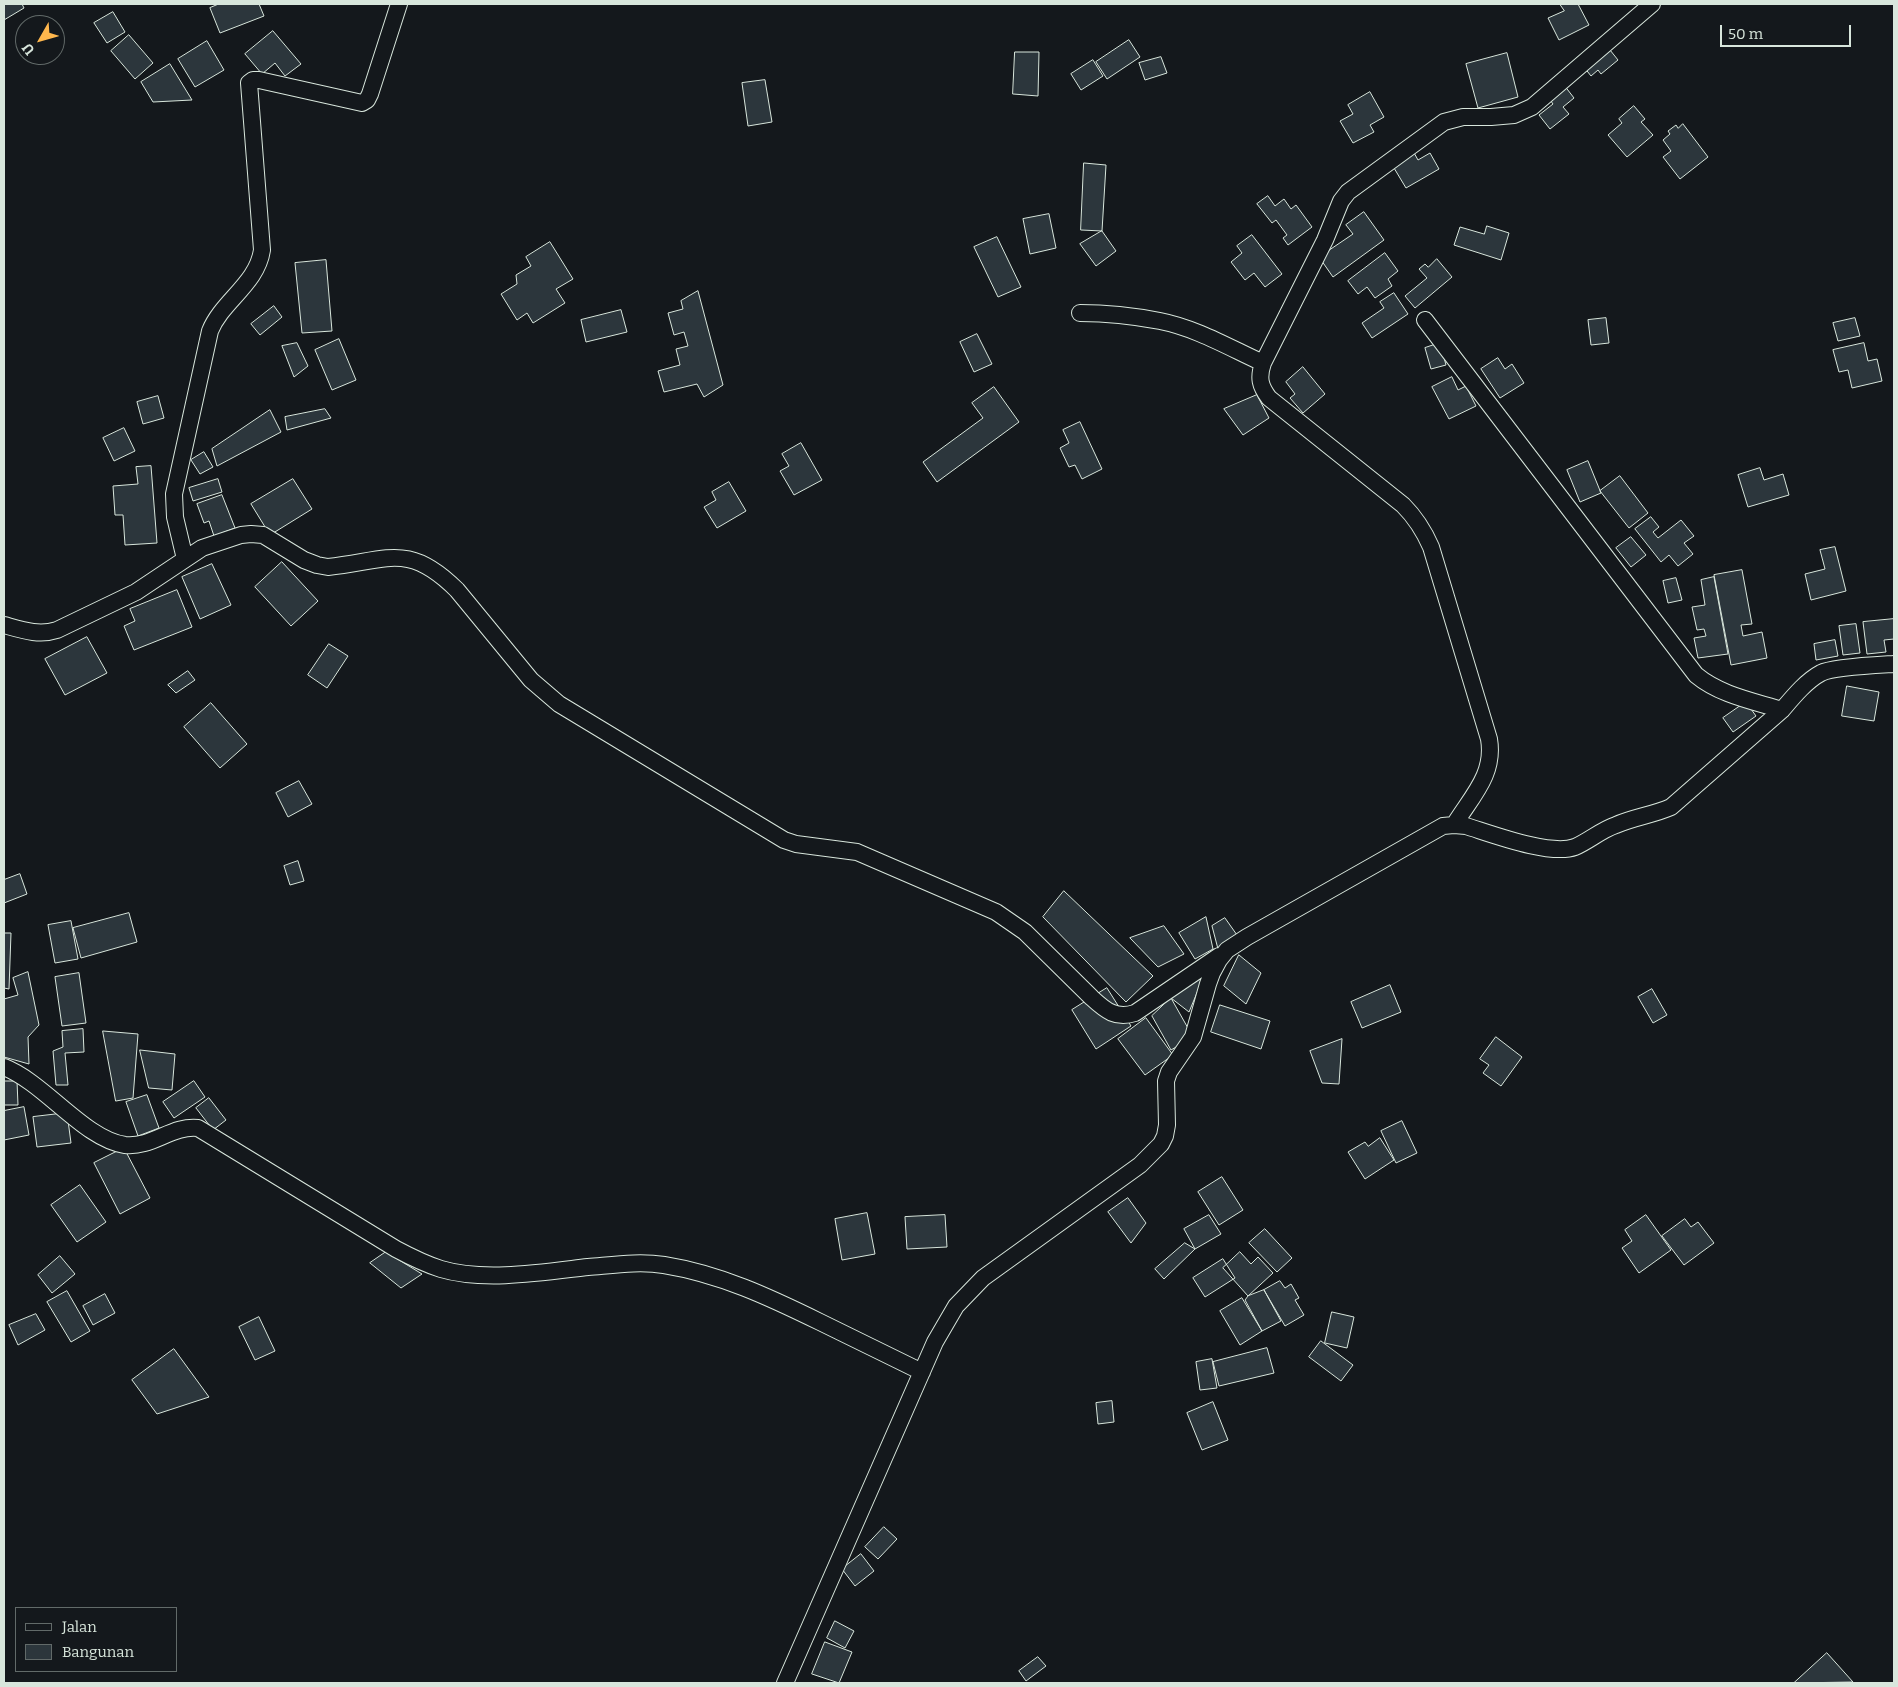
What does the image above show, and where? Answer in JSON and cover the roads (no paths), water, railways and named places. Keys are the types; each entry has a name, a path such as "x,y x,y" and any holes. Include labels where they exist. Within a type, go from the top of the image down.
{"street":[{"path":"185,559 176,523 174,494 210,331 219,314 256,270 261,260 262,250 249,83 253,80 258,80 362,103 367,100 370,94 399,4"},
{"path":"1454,824 1485,776 1491,753 1489,739 1431,547 1415,517 1404,505 1269,398 1260,383 1262,363 1325,240 1341,202 1348,192 1444,122 1463,117 1514,115 1532,106 1652,4"},
{"path":"1080,313 1106,313 1162,321 1203,335 1262,363"},
{"path":"1425,320 1696,675 1707,684 1720,690 1782,710"},
{"path":"4,625 35,633 52,632 136,592 185,559 212,544 251,534 263,535 304,560 317,565 339,566 392,557 420,562 444,577 531,680 559,704 784,840 796,844 857,852 996,912 1025,932 1103,1008 1114,1014 1125,1016 1135,1013 1247,937 1443,826 1454,824 1466,826 1541,848 1558,850 1573,848 1612,826 1656,814 1671,807 1782,710 1812,679 1823,672 1894,664"},
{"path":"785,1683 945,1322 956,1306 983,1278 1140,1165 1162,1144 1167,1125 1166,1081 1169,1072 1193,1037 1208,984 1219,960 1227,950"},
{"path":"4,1067 28,1080 104,1138 123,1144 135,1145 189,1127 198,1128 396,1249 443,1270 467,1274 510,1274 626,1263 662,1265 714,1276 771,1298 922,1372"}]}
